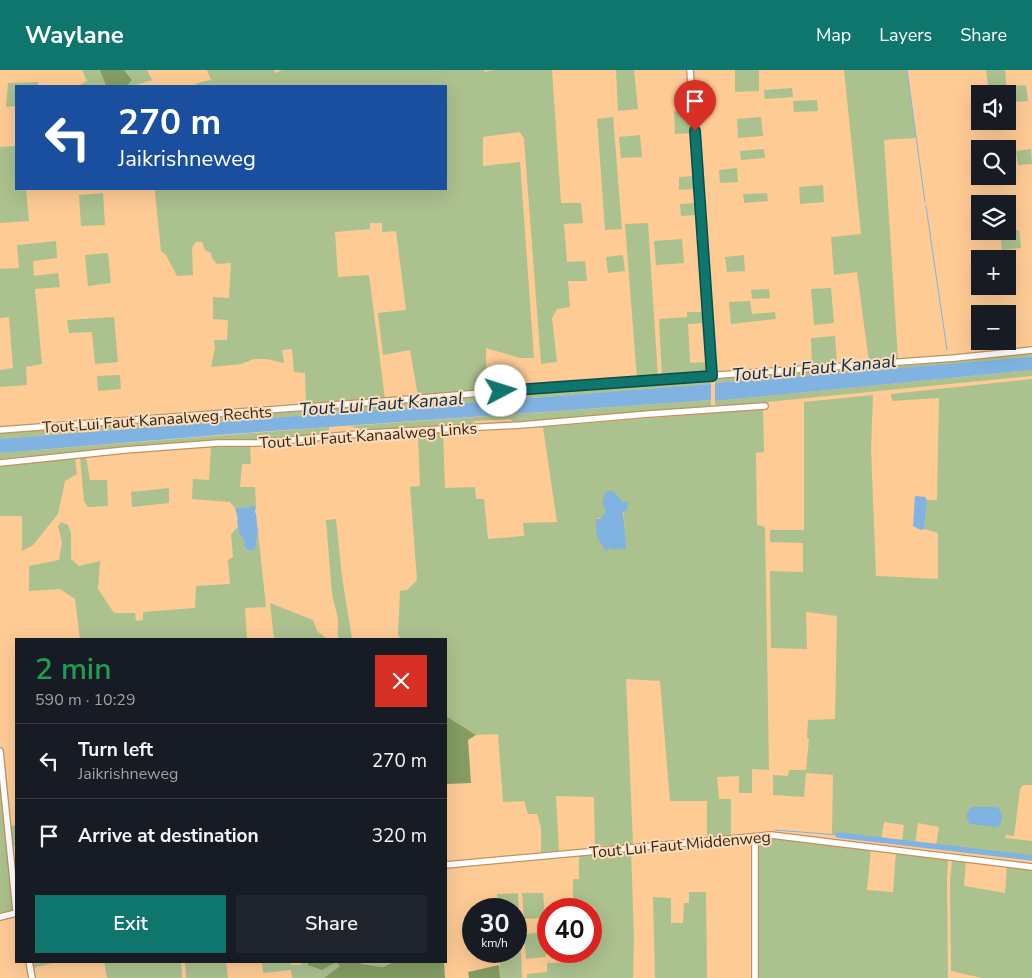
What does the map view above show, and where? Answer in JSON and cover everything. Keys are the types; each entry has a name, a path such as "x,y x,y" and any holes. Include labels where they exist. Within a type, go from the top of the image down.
{"street":[{"path":"690,70 712,376"},
{"name":"Tout Lui Faut Kanaalweg Rechts","path":"0,430 964,357 1032,350"},
{"name":"Tout Lui Faut Kanaalweg Links","path":"0,462 218,443 521,425 766,406"},
{"path":"0,751 15,902"},
{"name":"Tout Lui Faut Middenweg","path":"447,865 771,835 1032,867"},
{"path":"755,837 755,978"},
{"path":"0,917 15,912"},
{"path":"29,963 32,978"}],"green space":[{"path":"82,70 100,70 106,85 80,85 87,81"},
{"path":"100,70 124,70 132,80 128,85 106,85"},
{"path":"124,70 147,70 152,80 136,85 128,85 132,80"},
{"path":"207,70 274,70 276,73 282,70 484,70 485,72 494,70 552,70 561,203 581,203 583,223 564,224 567,262 585,261 587,281 568,281 570,307 557,309 552,318 557,362 541,364 524,139 520,132 483,137 483,166 520,162 534,358 520,358 486,348 486,390 418,396 410,350 383,355 378,313 406,310 396,231 382,232 382,223 370,223 370,229 335,232 338,277 369,275 385,399 306,406 305,373 294,372 292,349 282,350 284,363 267,359 254,359 241,364 211,367 215,348 214,340 227,340 228,320 213,319 213,297 229,298 231,263 217,264 212,258 211,253 205,250 202,242 196,242 192,248 193,275 177,276 166,255 161,251 156,190 447,190 447,85 196,85 211,80"},
{"path":"616,70 634,70 638,109 618,111"},
{"path":"735,70 759,70 759,91 735,92"},
{"path":"844,70 907,70 916,138 884,140 898,359 869,362 857,272 834,275 831,237 861,234"},
{"path":"986,70 1005,70 1006,85 988,85"},
{"path":"38,82 38,85 15,85 15,106 6,107 8,83"},
{"path":"1026,85 1028,101 1016,102 1016,86"},
{"path":"792,88 793,97 765,99 764,90"},
{"path":"817,100 818,111 794,112 793,101"},
{"path":"691,110 692,133 675,134 674,111"},
{"path":"613,117 622,229 605,230 597,119"},
{"path":"761,117 763,136 738,138 737,119"},
{"path":"640,135 642,157 621,158 619,137"},
{"path":"15,146 15,190 26,190 29,221 0,223 0,147"},
{"path":"764,149 765,158 741,160 740,151"},
{"path":"1031,149 1032,164 1018,165 1016,151"},
{"path":"737,168 738,182 720,183 719,170"},
{"path":"694,176 695,189 679,190 679,177"},
{"path":"823,185 824,202 800,204 799,187"},
{"path":"103,193 105,225 81,226 79,195"},
{"path":"767,193 768,201 744,203 743,194"},
{"path":"697,203 697,215 681,216 680,204"},
{"path":"648,223 658,378 637,379 625,224"},
{"path":"1016,230 1019,230 1021,248 1002,250 1001,240 1016,240"},
{"path":"682,239 684,263 656,265 654,241"},
{"path":"56,241 57,258 33,261 34,276 58,273 60,287 35,289 42,364 26,367 27,385 0,387 0,370 13,368 9,317 0,318 0,269 19,268 17,245"},
{"path":"108,253 111,283 88,286 85,255"},
{"path":"623,255 625,271 608,273 606,257"},
{"path":"744,255 745,271 727,272 725,257"},
{"path":"831,288 834,323 814,325 811,289"},
{"path":"769,289 770,298 752,299 751,290"},
{"path":"750,301 752,314 775,312 776,319 731,324 729,302"},
{"path":"687,312 705,312 706,323 688,324 690,363 708,362 709,374 662,377 659,319 687,317"},
{"path":"114,317 118,362 95,364 92,332 69,333 67,320"},
{"path":"835,336 837,363 812,365 811,338"},
{"path":"1032,352 1032,357 1023,359 715,383 715,379 976,359"},
{"path":"1032,370 1032,376 716,407 715,401"},
{"path":"120,375 121,389 98,391 97,376"},
{"path":"710,379 711,384 0,439 0,433"},
{"path":"1032,379 1032,785 1023,785 1020,789 1014,836 1006,835 1005,838 1032,841 1032,858 936,846 939,827 918,823 915,844 902,842 904,825 884,822 881,840 832,834 833,775 806,773 804,797 773,795 773,775 788,776 789,770 806,770 809,739 807,738 808,720 835,719 837,616 806,612 807,649 771,648 770,571 803,572 803,543 770,542 770,530 804,530 804,402 873,395 871,449 876,576 938,579 938,533 924,529 927,500 937,500 939,398 892,401 891,394"},
{"path":"711,400 711,407 513,422 510,419 475,421 471,424 365,431 351,426"},
{"path":"763,409 764,452 756,453 757,525 765,527 769,770 752,769 752,793 739,793 739,776 717,777 719,799 731,799 731,837 707,838 707,801 670,801 660,681 626,679 633,845 595,847 594,797 556,796 559,851 541,852 541,827 537,814 528,814 524,801 503,802 498,734 476,735 447,717 447,638 400,638 398,634 400,591 407,590 417,580 410,487 420,486 418,434 443,432 445,488 475,487 476,499 484,499 488,539 524,536 523,523 557,522 543,427","holes":["618,497 623,502 626,548 609,548 597,519 603,517 605,507"]},
{"path":"329,427 329,435 126,447 0,459 0,453"},
{"path":"250,445 251,464 242,464 240,487 255,487 256,507 253,505 235,508 230,502 192,499 193,479 209,480 211,447"},
{"path":"80,457 86,457 90,480 107,480 108,506 88,507 84,501"},
{"path":"75,458 77,474 65,481 58,514 33,545 22,551 22,516 0,516 0,465"},
{"path":"169,488 169,503 132,507 131,492"},
{"path":"336,519 342,577 352,638 338,638 338,619 332,594 326,520"},
{"path":"61,522 68,525 71,533 71,559 79,566 100,561 98,589 114,613 135,613 136,621 143,620 143,612 195,608 196,586 230,584 228,560 233,557 231,534 238,527 239,533 245,542 243,544 247,550 251,551 255,550 258,532 266,607 245,608 247,638 80,638 75,599 60,589 29,591 29,566 59,560 62,542 58,526"},
{"path":"270,603 313,620 317,631 326,638 274,638"},
{"path":"447,717 476,735 468,740 471,783 447,784"},
{"path":"0,779 14,911 0,913"},
{"path":"15,825 15,846 11,847 9,826"},
{"path":"773,837 871,849 867,890 893,892 896,852 948,859 948,978 756,978 756,839"},
{"path":"631,850 634,939 633,978 527,978 527,974 547,972 547,963 602,963 602,898 573,898 573,879 579,879 579,855"},
{"path":"952,860 966,861 964,886 1005,893 1007,866 1032,870 1032,978 982,978 951,971 950,881"},
{"path":"689,892 706,892 707,978 655,978 653,897 671,898 671,923 683,923 684,903 689,903"},
{"path":"518,893 518,898 497,898 497,894"},
{"path":"522,893 543,893 543,898 537,898 537,918 527,919 527,898 522,898"},
{"path":"537,933 537,958 527,959 527,934"},
{"path":"31,963 53,963 32,968"},
{"path":"104,963 181,963 182,978 107,978"},
{"path":"185,963 226,963 228,978 186,978"},
{"path":"262,963 301,965 302,963 308,963 308,965 337,963 340,966 324,978 292,978 291,970 263,973"},
{"path":"308,963 334,963 322,970 308,965"},
{"path":"337,963 360,963 383,967 392,963 444,963 445,978 324,978 340,966"},
{"path":"360,963 392,963 383,967"},
{"path":"500,963 522,963 522,978 500,978"},
{"path":"499,965 500,978 469,978 468,972"}],"water":[{"path":"1032,357 1032,370 715,401 715,383"},
{"path":"711,384 711,400 231,434 0,453 0,439"},
{"path":"607,491 613,491 623,502 628,501 627,510 623,512 626,539 625,550 609,548 607,551 597,537 596,519 600,519 605,513 605,507 602,504"},
{"path":"915,496 925,497 927,500 924,529 921,530 913,526"},
{"path":"253,505 256,507 258,532 255,550 251,551 247,550 243,544 245,542 239,533 235,508"},
{"path":"972,807 997,807 1002,816 999,826 970,824 967,815 968,810"}],"waterway":[{"path":"907,70 925,202"},
{"path":"926,206 947,350"},
{"path":"775,830 838,835"},
{"path":"838,835 1032,858"}],"route":[{"path":"501,391 712,376 695,131"}],"water label":[{"name":"Tout Lui Faut Kanaal","path":"814,368"},
{"name":"Tout Lui Faut Kanaal","path":"381,404"}]}
